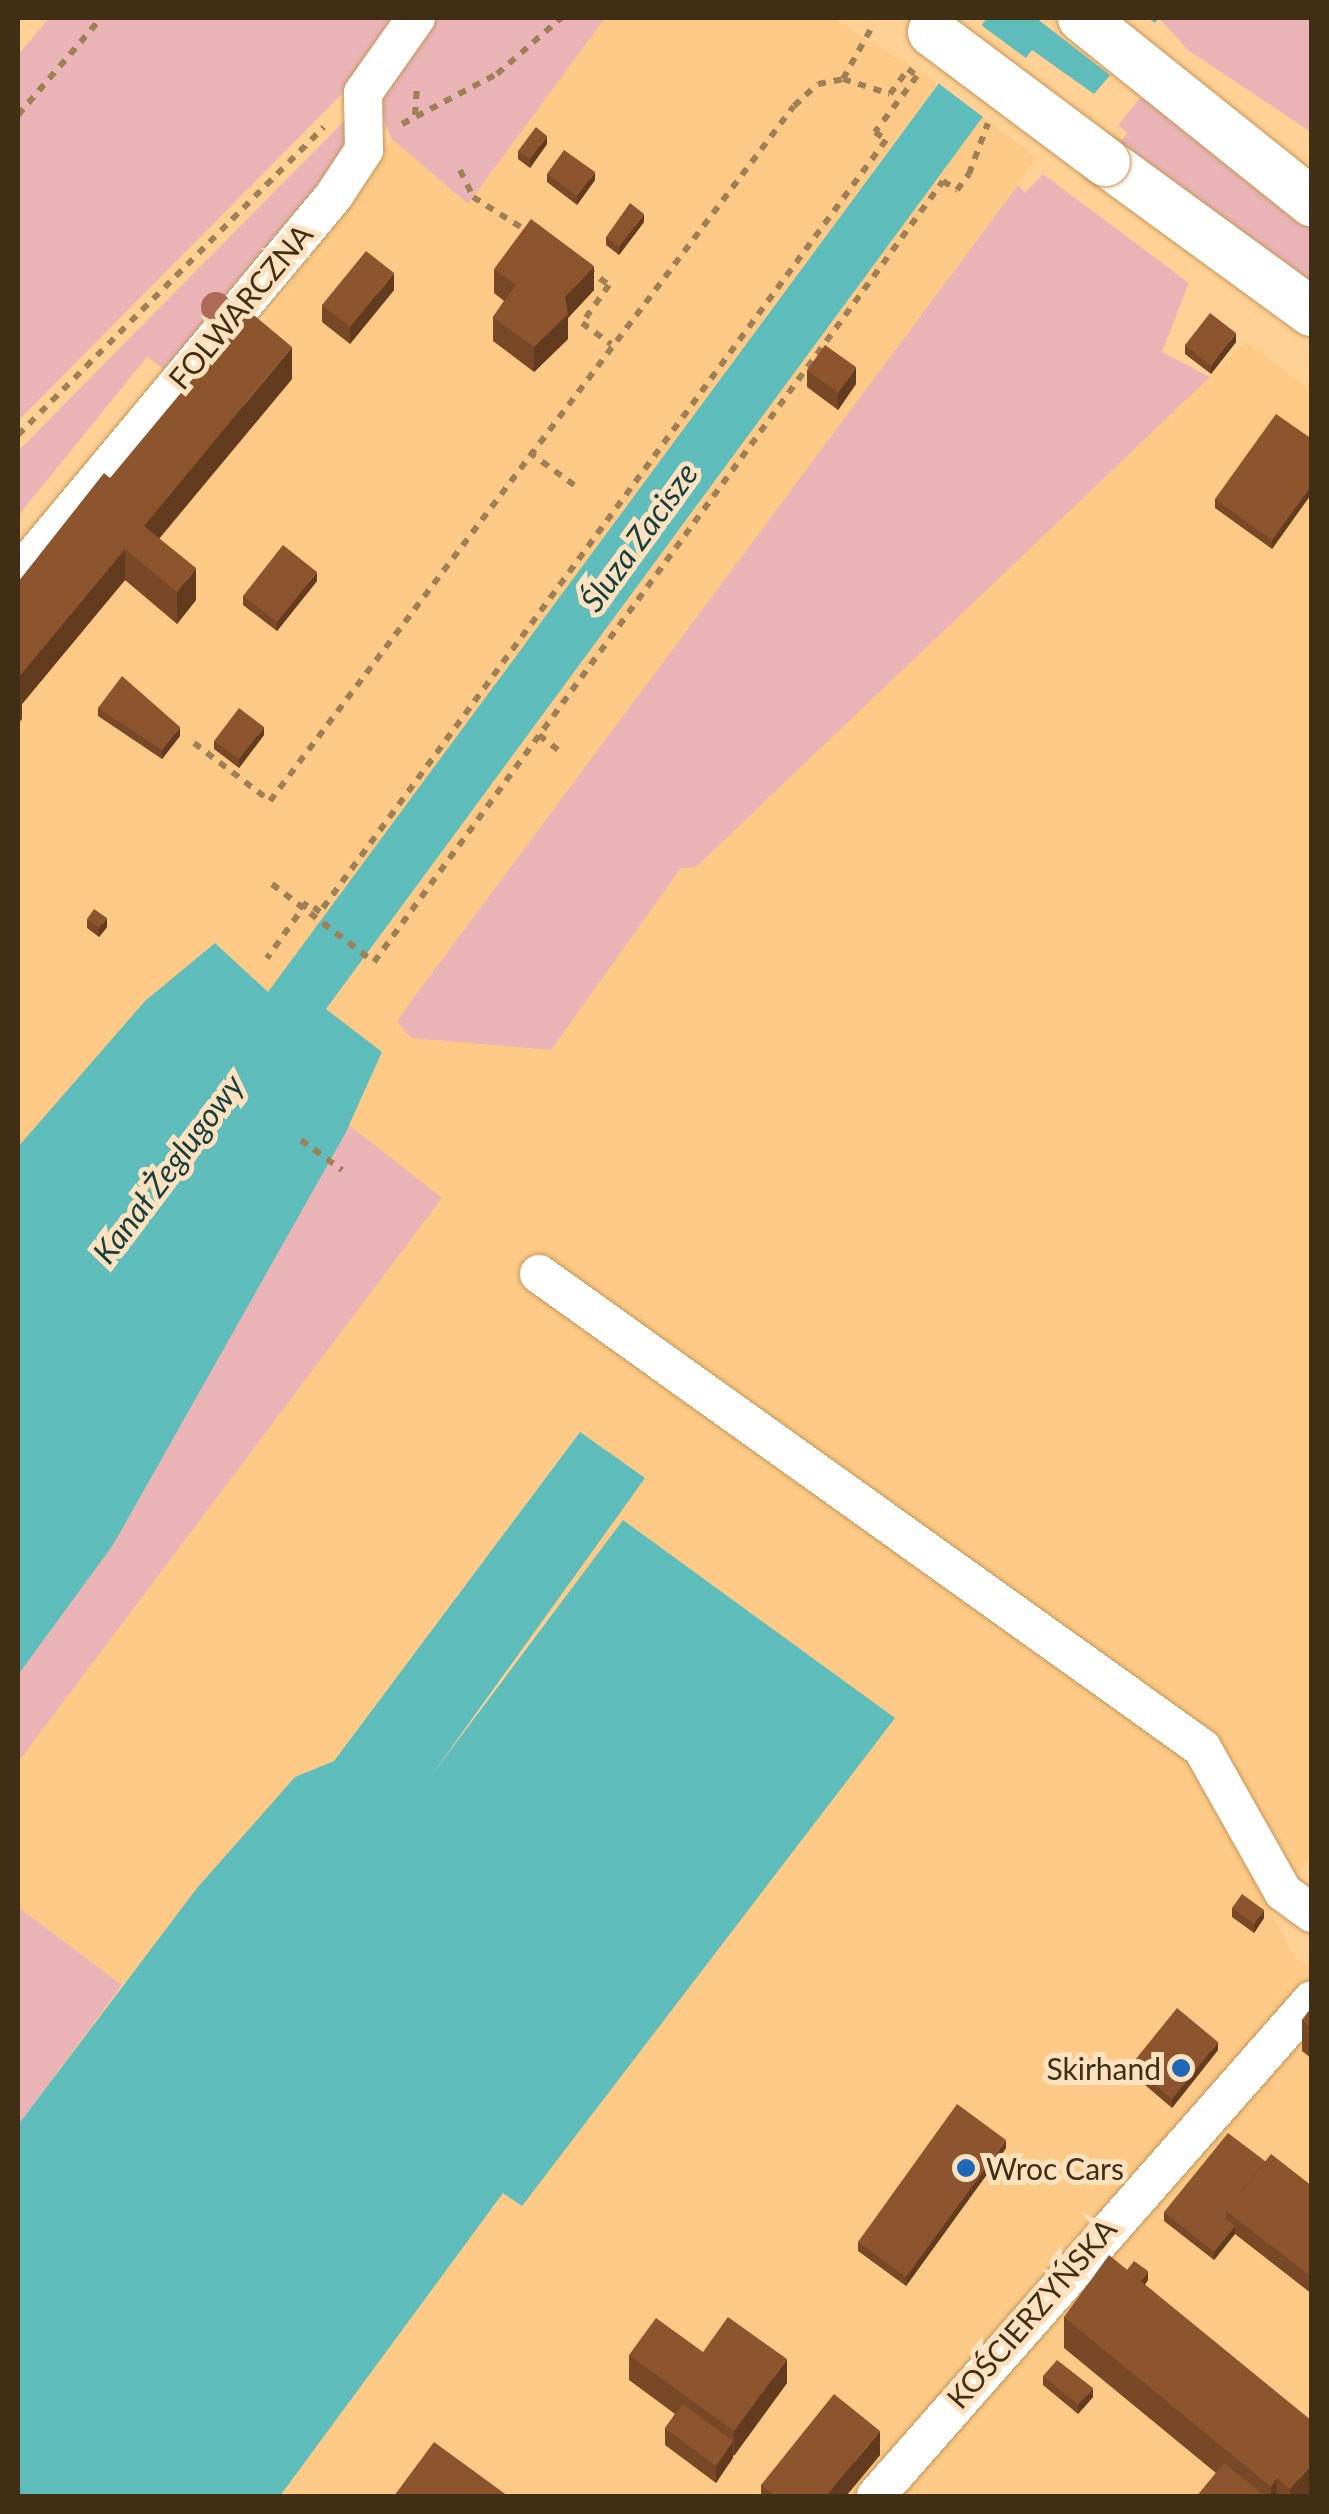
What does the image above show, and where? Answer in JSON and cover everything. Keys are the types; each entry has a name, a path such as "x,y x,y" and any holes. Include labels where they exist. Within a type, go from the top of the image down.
{"main road":[{"path":"1082,18 1312,202"},
{"path":"905,26 1106,162 1312,312"}],"street":[{"path":"363,93 416,18"},
{"name":"FOLWARCZNA","path":"18,575 335,194 364,150 363,93"},
{"path":"539,1274 1202,1748 1283,1892 1312,1913"},
{"name":"KOŚCIERZYŃSKA","path":"876,2496 1312,2000"}],"path":[{"path":"18,115 100,18"},
{"path":"396,128 497,74 561,18"},
{"path":"194,743 270,801 610,344 794,106 818,84 843,78 905,26"},
{"path":"267,958 307,902 320,912 886,140 875,132 917,76 908,69 890,94 843,78"},
{"path":"18,435 363,93"},
{"path":"460,170 473,197 544,236"},
{"path":"272,884 371,960 943,181 957,190 968,174"},
{"path":"570,256 609,285 582,323 610,344"},
{"path":"529,452 574,485"},
{"path":"538,735 558,750"},
{"path":"301,1140 342,1170"}],"shaded area":[{"path":"49,18 402,18 342,94 18,421 18,55"},
{"path":"431,18 605,18 468,204 392,139 377,106"},
{"path":"605,18 832,18 938,83 268,993 215,943 145,1001 18,1147 18,621 249,342 392,139 468,204"},
{"path":"1159,18 1311,18 1311,132 1189,51"},
{"path":"1140,98 1153,98 1311,225 1311,284 1119,144 1127,133 1118,125"},
{"path":"983,117 1037,158 440,970 551,1049 681,868 696,866 1246,342 1311,390 1312,1854 1270,1911 1295,1959 1311,1965 1311,2496 280,2496 503,2193 523,2205 623,1521 428,1773 645,1478 579,1432 333,1761 295,1777 122,1985 18,1907 18,1762 397,1168 349,1125 382,1052 326,1010"},
{"path":"347,118 348,157 171,374 147,357 18,516 18,451"},
{"path":"1043,174 1189,283 1162,352 1210,377 696,867 681,868 551,1050 411,1038 397,1022 414,997 1018,185 1025,193"},
{"path":"349,1125 442,1198 18,1762 18,1675 113,1545"},
{"path":"18,1907 122,1985 18,2125"}],"water":[{"path":"987,18 1159,18 1094,94 1032,50 326,1009 382,1052 345,1134 113,1545 18,1675 18,1147 145,1001 215,943 268,992"},
{"path":"580,1432 645,1478 431,1776 623,1520 895,1718 522,2206 503,2193 280,2496 18,2496 18,2125 197,1888 295,1777 334,1761"}],"pier":[{"path":"1036,18 1148,18 1158,25 1115,79"},
{"path":"977,22 1030,61 987,120 934,80"}],"building":[{"path":"536,127 547,136 530,159 518,151"},
{"path":"564,150 595,172 577,196 547,174"},
{"path":"630,203 644,214 619,247 606,237"},
{"path":"531,219 594,266 565,297 568,314 534,347 493,317 516,285 494,269"},
{"path":"366,251 394,273 350,327 322,305"},
{"path":"249,311 292,347 144,526 196,568 177,592 125,549 18,678 18,582 104,473 110,478"},
{"path":"1210,313 1236,333 1211,366 1185,345"},
{"path":"825,345 856,367 838,393 807,370"},
{"path":"1276,414 1312,439 1312,485 1272,540 1215,499"},
{"path":"283,545 317,572 277,622 243,596"},
{"path":"122,676 180,727 162,750 98,708"},
{"path":"239,708 264,727 239,759 214,741"},
{"path":"94,909 107,918 99,928 87,919"},
{"path":"1242,1894 1264,1910 1254,1924 1232,1908"},
{"path":"1312,2007 1312,2028 1302,2020"},
{"path":"1177,2008 1218,2042 1172,2099 1131,2065"},
{"path":"957,2104 1006,2140 906,2277 858,2242"},
{"path":"1228,2133 1265,2161 1226,2211 1226,2219 1235,2226 1214,2252 1164,2212"},
{"path":"1271,2154 1312,2186 1312,2277 1226,2211"},
{"path":"1109,2255 1312,2421 1312,2464 1290,2489 1277,2478 1271,2487 1064,2317"},
{"path":"1134,2261 1148,2271 1141,2281 1127,2270"},
{"path":"728,2317 787,2359 734,2431 629,2355 656,2318 703,2352"},
{"path":"1057,2360 1093,2388 1078,2405 1043,2376"},
{"path":"834,2394 880,2431 826,2496 775,2496 761,2485"},
{"path":"683,2404 733,2441 716,2466 665,2428"},
{"path":"434,2442 508,2496 394,2496"},
{"path":"1224,2463 1265,2496 1197,2496"}],"place":[{"name":"Skirhand","path":"1181,2068"},
{"name":"Wroc Cars","path":"966,2168"}],"water label":[{"name":"Śluza Zacisze","path":"639,537"},
{"name":"Kanał Żeglugowy","path":"168,1169"}]}
